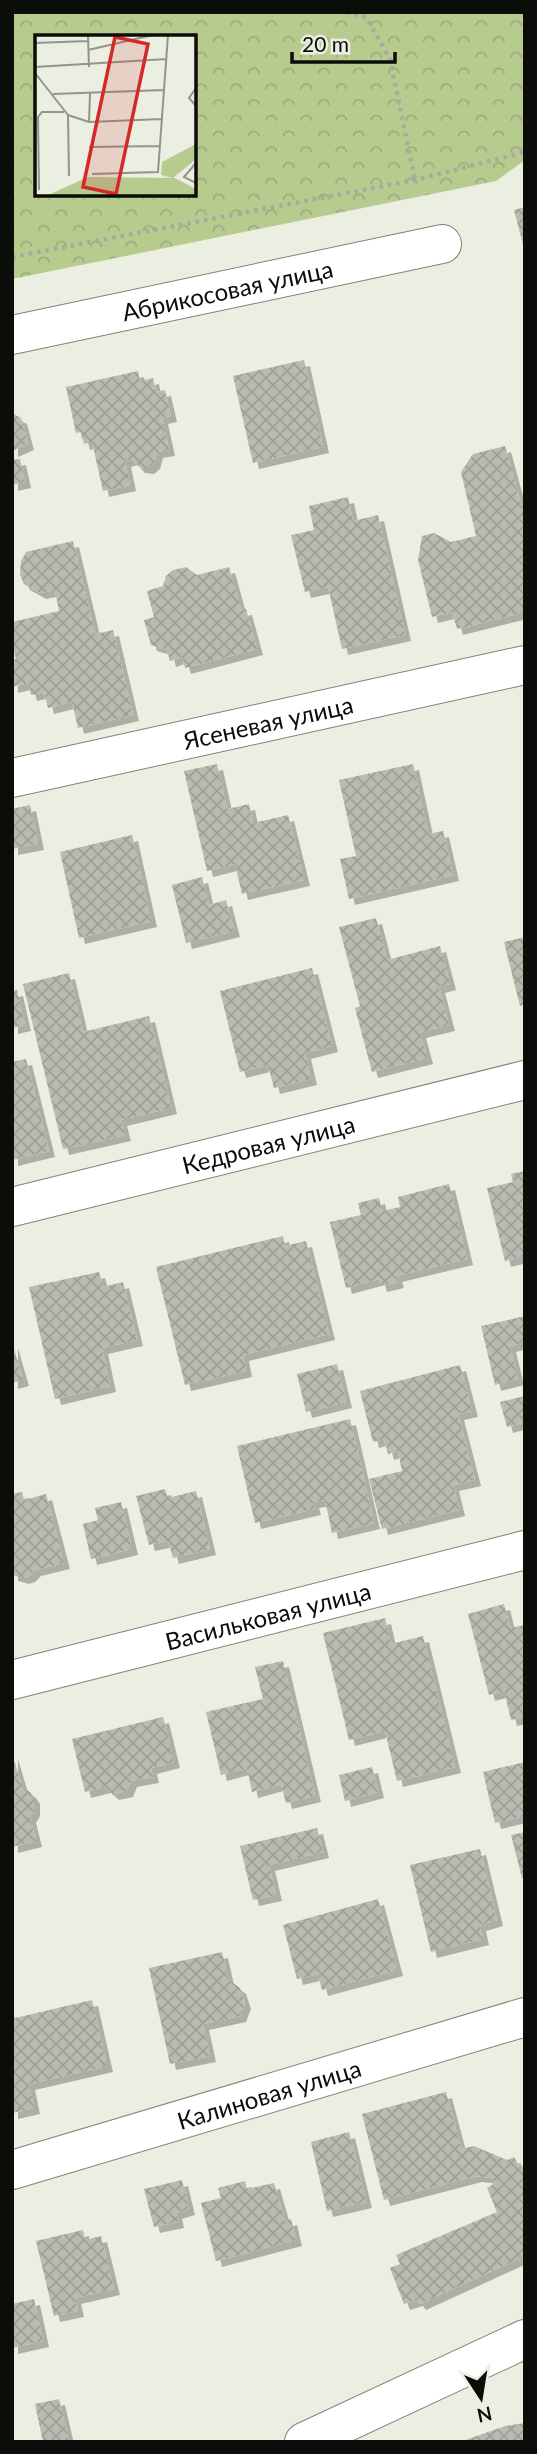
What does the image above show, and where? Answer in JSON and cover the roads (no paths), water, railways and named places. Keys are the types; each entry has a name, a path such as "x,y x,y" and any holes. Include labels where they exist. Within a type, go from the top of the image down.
{"street":[{"name":"Абрикосовая улица","path":"12,335 442,244"},
{"name":"Ясеневая улица","path":"12,778 525,664"},
{"name":"Кедровая улица","path":"12,1207 525,1080"},
{"name":"Васильковая улица","path":"12,1680 525,1550"},
{"name":"Калиновая улица","path":"12,2170 525,2017"},
{"path":"304,2442 525,2339"}]}
